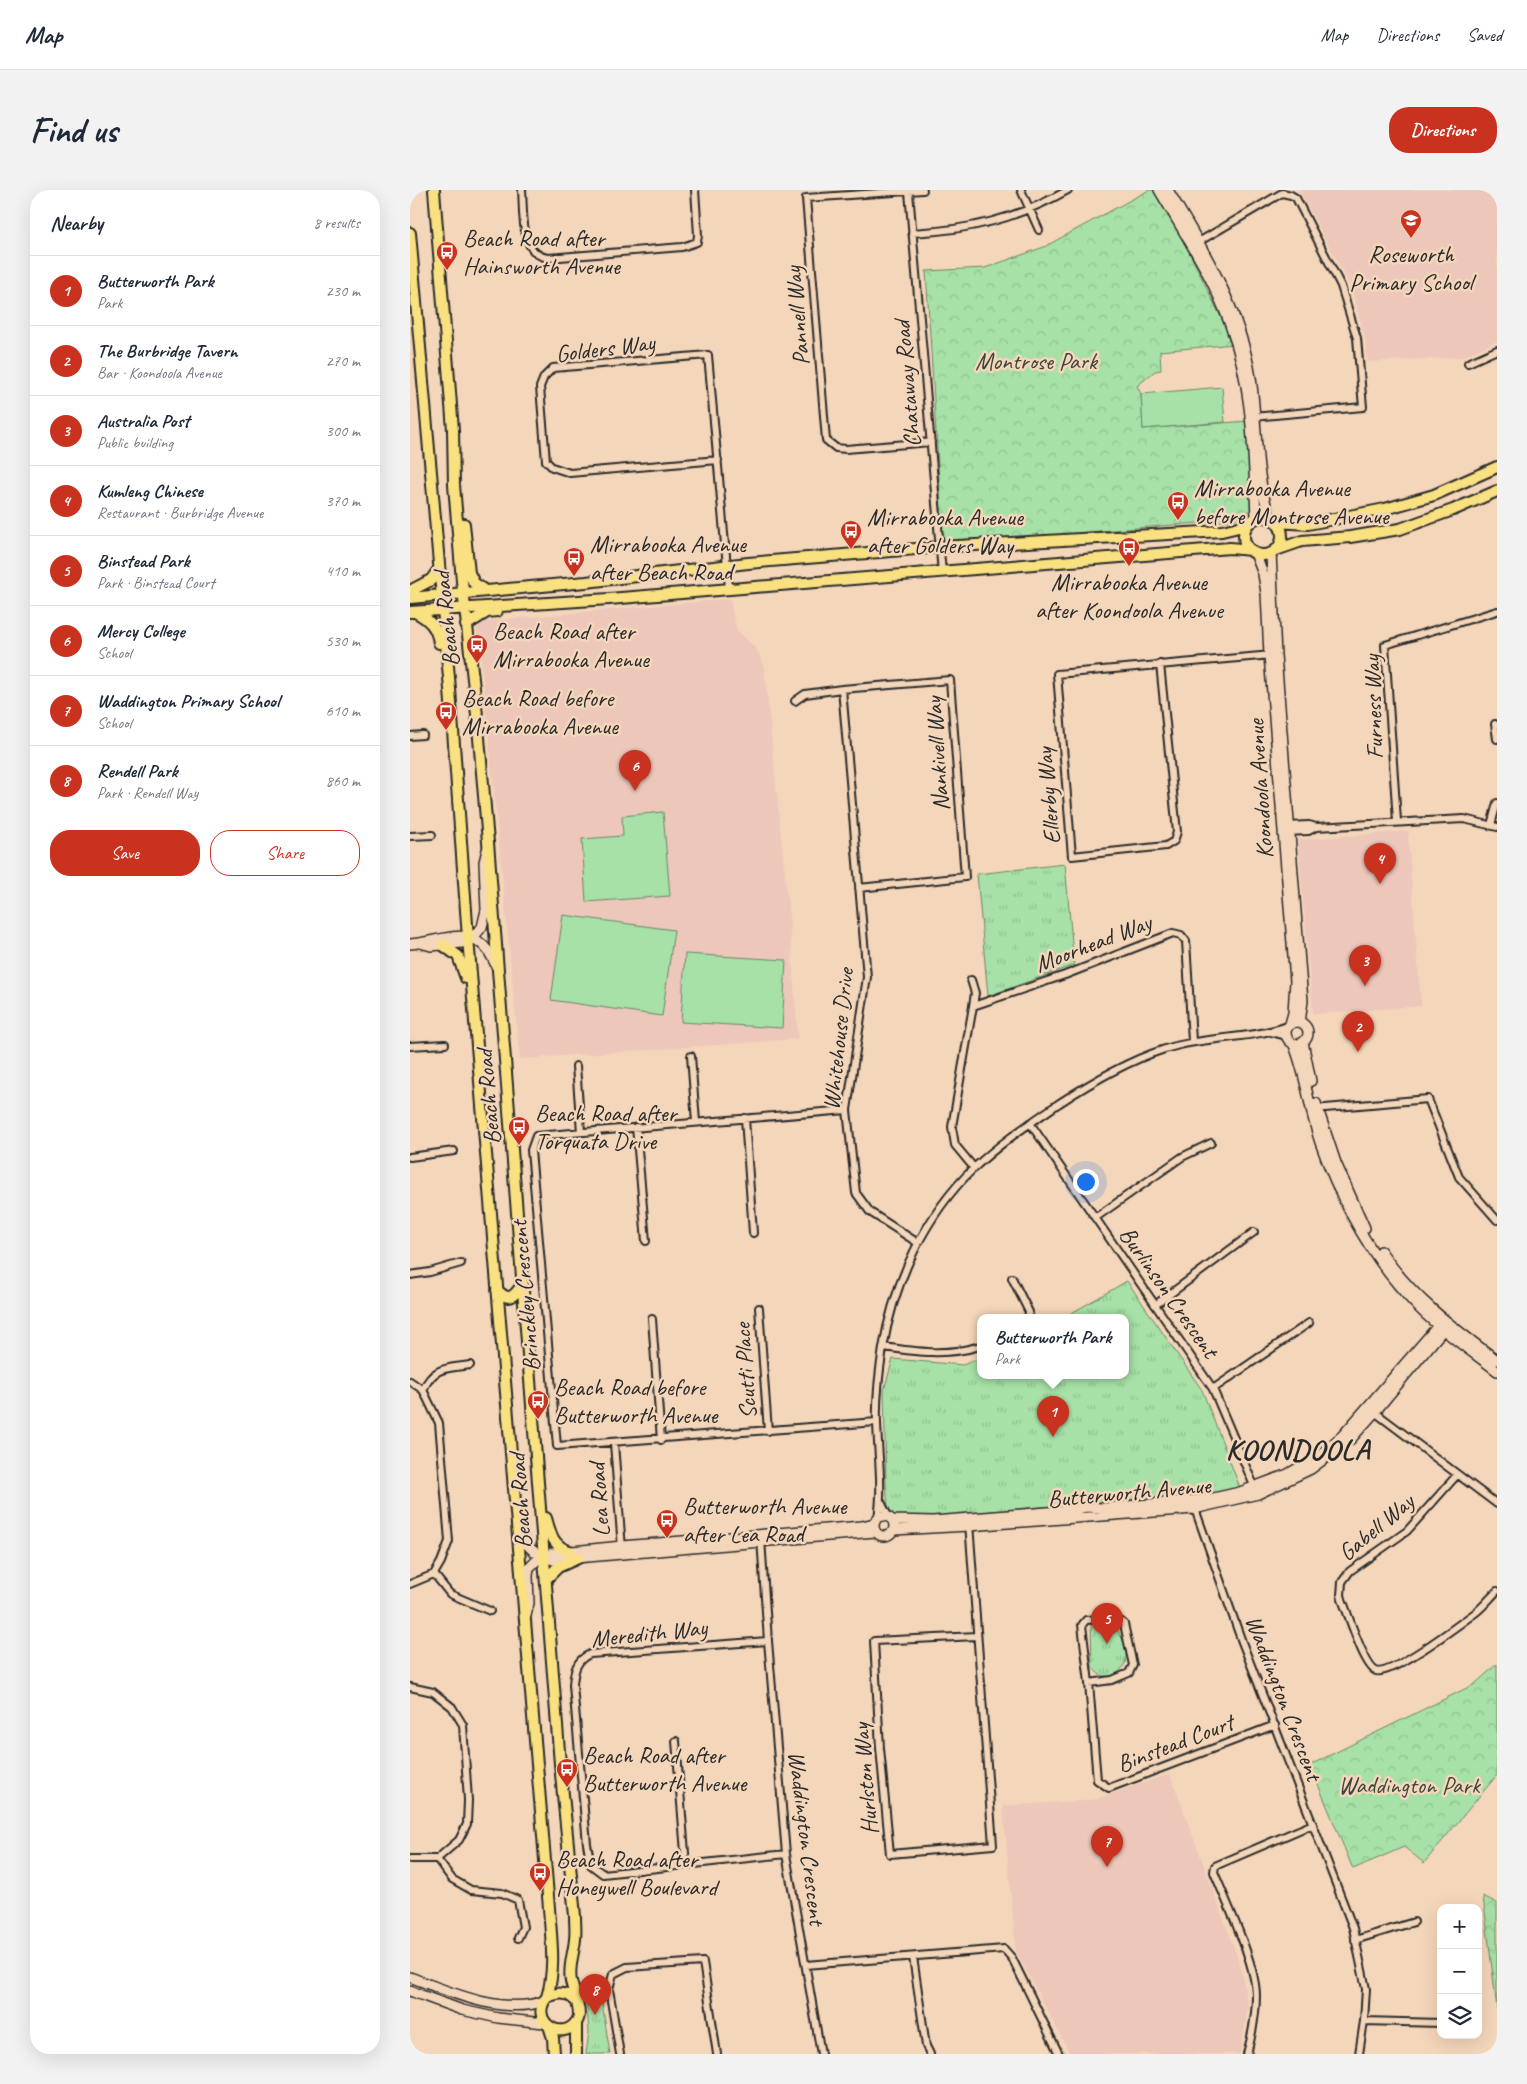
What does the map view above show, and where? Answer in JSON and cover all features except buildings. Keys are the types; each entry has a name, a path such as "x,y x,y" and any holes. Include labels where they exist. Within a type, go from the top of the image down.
{"main road":[{"name":"Beach Road","path":"434,190 453,430 464,608 488,848 560,1764 575,1916 576,1936 570,1966 570,1978 575,2000"},
{"name":"Beach Road","path":"410,233 440,595 450,689 474,1016 553,1959 552,1973 545,1999"},
{"path":"410,598 586,582 727,565 940,547 1222,530 1247,525 1256,517 1308,524 1385,510 1434,495 1497,467"},
{"path":"413,612 942,573 1230,548 1266,555 1302,541 1350,537 1400,528 1453,510 1497,491"},
{"path":"456,502 464,521 469,573 474,583 485,591"},
{"path":"1273,519 1282,533 1280,545 1274,552"},
{"path":"1247,525 1244,536 1247,546 1253,552"},
{"path":"410,591 431,580 439,569"},
{"path":"466,625 491,611 543,607 582,600"},
{"path":"413,612 432,623 438,635 442,669 450,689"},
{"path":"443,945 455,952 461,961 474,1016"},
{"path":"497,1290 503,1296 513,1296 523,1284"},
{"path":"540,1501 550,1532 557,1546 570,1551"},
{"path":"546,1579 558,1567 578,1558"},
{"path":"554,2054 553,2038 541,2009 545,1999 563,1993 569,1994 575,2000 579,2011 576,2023 576,2054"},
{"path":"547,2026 568,2029 576,2023"}],"street":[{"path":"522,190 527,243 537,255 548,258 682,247 694,244 697,242 698,234 695,190"},
{"name":"Pannell Way","path":"923,190 806,198 826,440 836,448 846,449 931,442"},
{"path":"1021,190 1039,230"},
{"path":"912,233 940,232 989,224 1030,209 1068,190"},
{"path":"1159,190 1196,244"},
{"path":"1168,190 1196,244 1230,325 1253,417 1263,494 1273,519"},
{"name":"Chataway Road","path":"909,192 942,573"},
{"path":"1196,244 1282,193 1291,195 1296,198 1341,286 1357,338 1363,406 1253,417"},
{"path":"1468,363 1497,350"},
{"name":"Golders Way","path":"718,460 570,473 552,467 546,461 540,397 540,388 544,377 553,368 708,355 718,460 729,588"},
{"path":"1253,417 1256,517"},
{"name":"Koondoola Avenue","path":"1253,552 1265,583 1302,1001 1300,1022"},
{"name":"Koondoola Avenue","path":"1272,655 1274,552"},
{"name":"Furness Way","path":"1397,821 1385,646 1497,611"},
{"name":"Ellerby Way","path":"1160,664 1177,832 1174,841 1166,846 1072,856 1057,674 1160,664 1272,655"},
{"name":"Nankivell Way","path":"795,701 805,694 950,680 965,877 859,888"},
{"name":"Whitehouse Drive","path":"842,689 867,978 847,1110 856,1193 870,1212 918,1242"},
{"path":"1495,724 1497,739"},
{"path":"410,736 423,735"},
{"path":"1286,829 1309,831 1316,827 1397,821 1464,819 1494,826 1497,803"},
{"name":"Koondoola Avenue","path":"1286,829 1295,981 1293,1014 1289,1025"},
{"path":"410,836 432,835"},
{"path":"420,943 431,946 462,943 477,933 484,920 486,910 484,862 488,848"},
{"name":"Moorhead Way","path":"973,1006 1065,975 1173,933 1181,935 1186,941 1192,1041"},
{"path":"410,944 462,935 478,942 490,951 498,970"},
{"path":"971,980 975,993 952,1127 954,1145 974,1168"},
{"path":"884,1523 877,1422 878,1383 883,1347 894,1298 918,1242 936,1214 974,1168 1030,1123 1077,1092 1111,1072 1160,1050 1192,1041 1270,1032 1300,1022 1306,1026 1308,1033 1303,1042 1314,1109"},
{"path":"1286,1036 1289,1025"},
{"path":"1270,1032 1286,1036 1293,1043 1300,1058 1314,1109 1363,1225 1384,1256 1443,1325 1497,1370"},
{"path":"1293,1043 1303,1042"},
{"path":"410,1046 445,1044"},
{"path":"691,1056 696,1122"},
{"path":"576,1066 581,1132"},
{"path":"1314,1109 1428,1098 1459,1178 1497,1220"},
{"name":"Brinckley Crescent","path":"847,1110 536,1136 532,1150 557,1446 661,1440 877,1422"},
{"path":"744,1118 753,1233"},
{"name":"Burlinson Crescent","path":"1030,1123 1213,1389 1256,1490"},
{"path":"636,1128 646,1241"},
{"path":"1095,1218 1182,1157 1211,1143"},
{"path":"410,1157 454,1151"},
{"path":"1155,1305 1254,1232"},
{"path":"410,1275 430,1272 461,1263"},
{"path":"1012,1278 1029,1314"},
{"name":"Scutti Place","path":"759,1308 768,1431"},
{"path":"652,1319 661,1440"},
{"path":"1213,1389 1309,1323"},
{"path":"1443,1325 1497,1360"},
{"name":"Butterworth Avenue","path":"544,1558 552,1553 570,1551 622,1550 761,1539 884,1523 924,1521 969,1522 1072,1510 1086,1506 1103,1508 1193,1505 1227,1495 1256,1490 1319,1456 1343,1435 1372,1409 1443,1325"},
{"path":"883,1347 928,1354 965,1351 977,1347"},
{"path":"423,1390 429,1377 438,1370 470,1365"},
{"path":"410,1380 423,1390 439,1423 449,1541 434,1574 410,1584"},
{"path":"1372,1409 1497,1504"},
{"name":"Lea Road","path":"614,1443 622,1550"},
{"name":"Gabell Way","path":"1457,1475 1407,1532 1350,1571 1342,1582 1341,1594 1343,1602 1368,1662 1376,1671 1383,1672 1402,1664 1476,1612 1497,1591"},
{"name":"Waddington Crescent","path":"1193,1505 1242,1642 1353,1928 1366,1989 1359,2054"},
{"name":"Hurlston Way","path":"969,1522 993,1845 890,1854 880,1748 874,1641 977,1636"},
{"path":"518,1528 522,1540 530,1550 544,1558"},
{"name":"Waddington Crescent","path":"761,1539 786,1854 821,2054"},
{"name":"Butterworth Avenue","path":"544,1558 553,1560 578,1558 622,1550"},
{"path":"525,1621 529,1603 529,1568 536,1561 544,1558"},
{"path":"434,1574 450,1594 490,1611"},
{"name":"Binstead Court","path":"1089,1683 1112,1680 1129,1673 1133,1665 1124,1624 1116,1618 1086,1620 1082,1625 1097,1780 1109,1788 1275,1725"},
{"name":"Meredith Way","path":"768,1641 590,1654 576,1666 573,1685 587,1844 591,1865 603,1874 786,1854"},
{"path":"410,1687 433,1692 452,1707 463,1725 468,1800 467,1824 459,1840 437,1859 410,1860"},
{"path":"676,1741 686,1865"},
{"path":"1247,2054 1254,2024 1256,1995 1251,1966 1214,1872 1215,1866 1313,1824"},
{"path":"437,1859 452,1879 471,1890 502,1893 518,1900 523,1927 518,1938"},
{"path":"1356,1940 1414,1922"},
{"path":"806,1965 1004,1949 1012,1958 1059,2054"},
{"path":"913,1957 926,2046 930,2054"},
{"path":"620,2054 609,1989 613,1974 627,1967 703,1962 718,2054"},
{"path":"410,1976 467,1999 494,2003 532,2004 545,1999"},
{"path":"438,1987 458,2003 475,2007 476,2014"},
{"path":"410,1990 476,2014 547,2026"},
{"path":"1364,2021 1437,2023"}],"shaded area":[{"name":"Roseworth Primary School","path":"1299,190 1497,190 1497,341 1462,357 1367,362 1366,341 1351,287"},
{"path":"730,599 737,630 756,649 764,665 789,918 798,1039 520,1059 480,647 475,622"},
{"path":"1409,831 1421,1006 1313,1014 1298,840"},
{"path":"1170,1774 1240,1964 1248,2006 1240,2054 1070,2054 1016,1951 1003,1806 1093,1800"}],"green space":[{"name":"Montrose Park","path":"1149,190 1157,190 1234,344 1160,351 1161,370 1155,371 1137,386 1141,394 1143,429 1248,421 1253,508 1234,520 943,544 926,271 985,268 1044,247"},
{"path":"1222,387 1225,422 1143,429 1141,394"},
{"path":"663,812 670,896 586,902 582,839 623,836 622,816"},
{"path":"1065,864 1074,965 988,996 977,874"},
{"path":"563,915 674,930 662,1016 551,1000"},
{"path":"685,954 786,960 782,1028 681,1022"},
{"path":"1127,1281 1202,1390 1241,1490 889,1520 886,1484 884,1390 893,1359 963,1365 977,1359 977,1379 1129,1379 1129,1314 1070,1314"},
{"path":"1100,1622 1114,1624 1122,1638 1125,1649 1126,1658 1123,1667 1111,1676 1100,1674 1092,1667 1091,1624"},
{"name":"Waddington Park","path":"1497,1664 1497,1775 1424,1863 1404,1847 1353,1869 1310,1765 1475,1684"},
{"path":"1483,1896 1497,1903 1497,2009"},
{"path":"601,1996 610,2054 586,2054 589,2032 586,1997"}],"place":[{"name":"Roseworth Primary School","path":"1411,239"},
{"name":"Beach Road after Hainsworth Avenue","path":"447,271"},
{"name":"Mirrabooka Avenue before Montrose Avenue","path":"1178,521"},
{"name":"Mirrabooka Avenue after Golders Way","path":"851,550"},
{"name":"Mirrabooka Avenue after Koondoola Avenue","path":"1129,567"},
{"name":"Mirrabooka Avenue after Beach Road","path":"574,577"},
{"name":"Beach Road after Mirrabooka Avenue","path":"477,664"},
{"name":"Beach Road before Mirrabooka Avenue","path":"446,731"},
{"name":"Mercy College","path":"635,791"},
{"name":"Kumleng Chinese","path":"1380,884"},
{"name":"Australia Post","path":"1365,986"},
{"name":"The Burbridge Tavern","path":"1358,1052"},
{"name":"Beach Road after Torquata Drive","path":"519,1146"},
{"name":"Beach Road before Butterworth Avenue","path":"538,1420"},
{"name":"Butterworth Park","path":"1053,1437"},
{"name":"Butterworth Avenue after Lea Road","path":"667,1539"},
{"name":"Binstead Park","path":"1107,1644"},
{"name":"Beach Road after Butterworth Avenue","path":"567,1788"},
{"name":"Waddington Primary School","path":"1107,1867"},
{"name":"Beach Road after Honeywell Boulevard","path":"540,1892"},
{"name":"Rendell Park","path":"595,2015"}],"district":[{"name":"KOONDOOLA","path":"1298,1449"}]}
